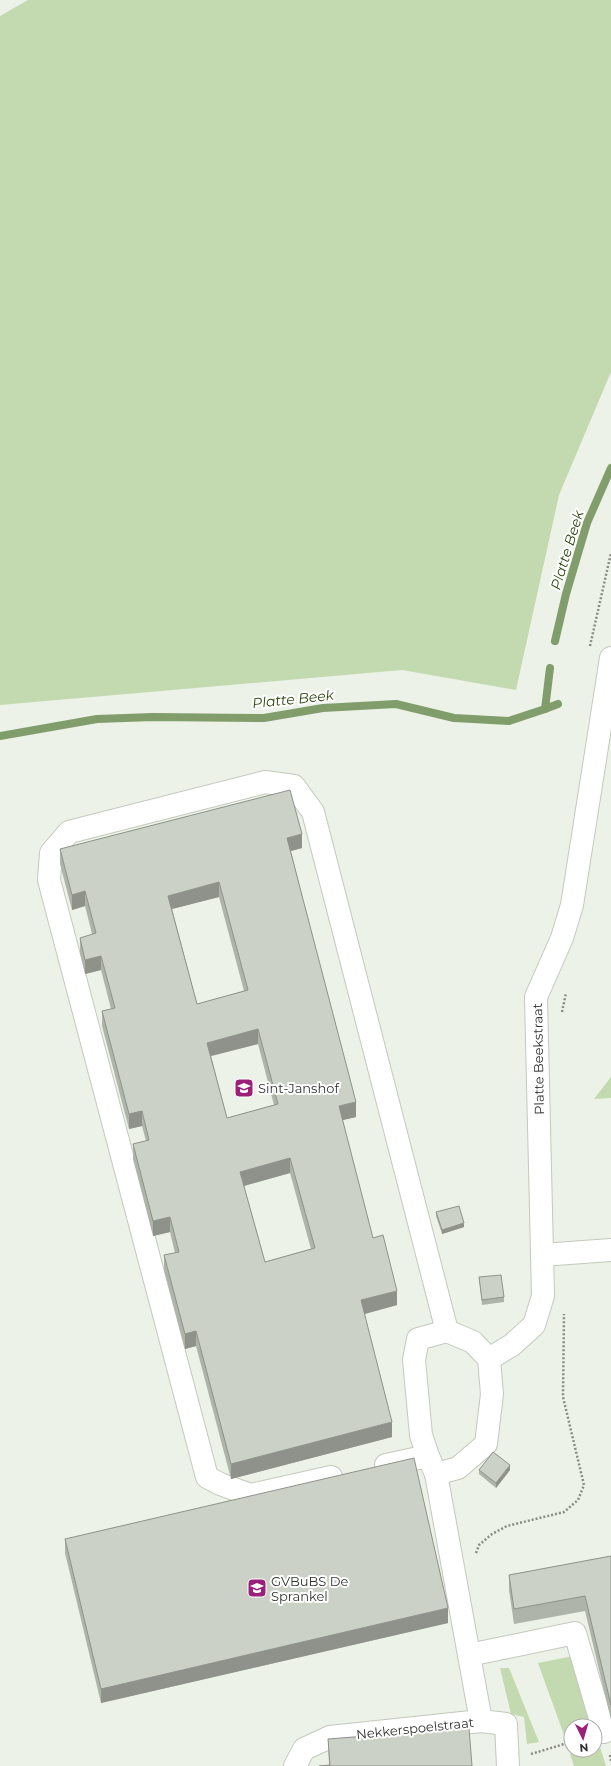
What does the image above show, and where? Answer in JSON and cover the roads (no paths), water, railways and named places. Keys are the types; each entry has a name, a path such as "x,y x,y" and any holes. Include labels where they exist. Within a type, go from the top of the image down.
{"street":[{"name":"Platte Beekstraat","path":"493,1357 512,1345 534,1325 542,1296 536,997 562,938 572,905 611,658"},
{"path":"447,1331 314,812 294,786 265,782 70,832 51,853 49,880 207,1477 220,1484 250,1495 358,1471 432,1465 458,1468 486,1444 492,1394 493,1357 473,1342 447,1331 418,1339 414,1360 421,1435 432,1465 470,1655 481,1721"},
{"path":"542,1255 611,1250"},
{"path":"470,1655 576,1633 604,1732"},
{"name":"Nekkerspoelstraat","path":"295,1766 304,1749 330,1737 481,1721 506,1724 508,1764"}],"waterway":[{"name":"Platte Beek","path":"555,641 566,594 587,523 611,468"},
{"name":"Platte Beek","path":"0,736 97,719 153,717 264,718 323,708 396,704 454,718 509,721 545,709 550,668"},
{"path":"545,709 558,704"}],"place":[{"name":"Sint-Janshof","path":"244,1088"},
{"name":"GVBuBS De Sprankel","path":"257,1588"}]}
